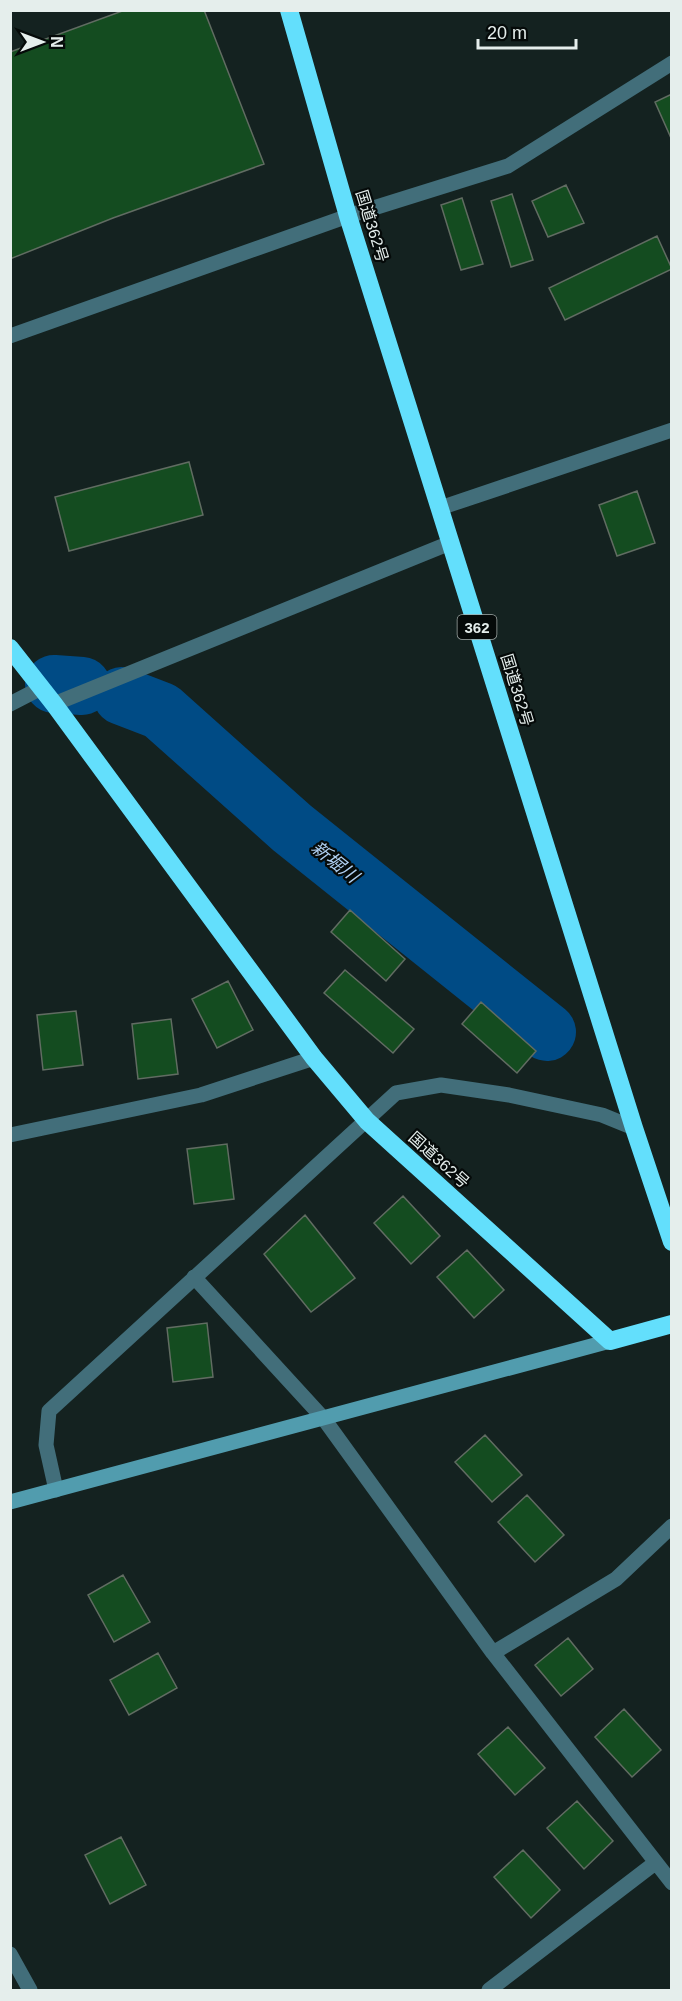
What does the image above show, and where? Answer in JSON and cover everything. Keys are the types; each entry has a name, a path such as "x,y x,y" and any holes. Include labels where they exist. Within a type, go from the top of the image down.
{"highway":[{"name":"国道362号","path":"290,10 348,216 634,1128 672,1242"},
{"name":"国道362号","path":"10,648 54,704 314,1058 367,1121 610,1341"},
{"path":"610,1341 672,1324"}],"street":[{"path":"10,336 348,216 508,166 672,63"},
{"path":"440,508 672,430"},
{"path":"54,704 450,543"},
{"path":"10,704 41,687"},
{"path":"10,1135 201,1095 314,1058"},
{"path":"56,1490 46,1445 49,1412 396,1093 441,1085 509,1095 602,1115 634,1128"},
{"path":"194,1277 324,1419 493,1653 672,1883"},
{"path":"10,1502 610,1341"},
{"path":"493,1653 616,1579 672,1526"},
{"path":"489,1990 655,1863"},
{"path":"10,1954 30,1990"}],"building":[{"path":"125,10 204,10 264,164 113,218 10,259 10,52"},
{"path":"672,94 672,138 671,138 655,102"},
{"path":"566,185 584,223 548,237 532,201"},
{"path":"512,194 533,260 511,267 491,201"},
{"path":"462,198 483,264 461,270 441,205"},
{"path":"657,236 672,269 565,320 549,288"},
{"path":"189,462 203,515 69,551 55,497"},
{"path":"637,491 655,543 617,556 599,505"},
{"path":"350,910 405,959 386,981 331,932"},
{"path":"345,970 414,1029 393,1053 324,993"},
{"path":"228,981 253,1030 217,1048 192,999"},
{"path":"481,1002 536,1051 517,1073 462,1024"},
{"path":"76,1011 83,1065 43,1070 37,1015"},
{"path":"171,1019 178,1074 138,1079 132,1024"},
{"path":"227,1144 234,1199 194,1204 187,1149"},
{"path":"403,1196 440,1236 411,1264 374,1223"},
{"path":"305,1215 355,1278 311,1312 264,1254"},
{"path":"467,1250 504,1290 474,1318 437,1277"},
{"path":"207,1323 213,1377 173,1382 167,1328"},
{"path":"485,1435 522,1475 492,1502 455,1462"},
{"path":"527,1495 564,1535 535,1562 498,1522"},
{"path":"123,1575 150,1622 114,1642 88,1595"},
{"path":"568,1638 593,1669 561,1696 535,1665"},
{"path":"158,1653 177,1688 129,1715 110,1680"},
{"path":"624,1709 661,1750 632,1777 595,1737"},
{"path":"508,1727 545,1768 515,1795 478,1754"},
{"path":"577,1801 613,1841 584,1869 547,1828"},
{"path":"121,1837 146,1885 110,1904 85,1855"},
{"path":"523,1850 560,1890 531,1918 494,1877"}],"waterway":[{"name":"新堀川","path":"54,684 82,686"},
{"name":"新堀川","path":"122,696 161,711 292,828 547,1032"}]}
